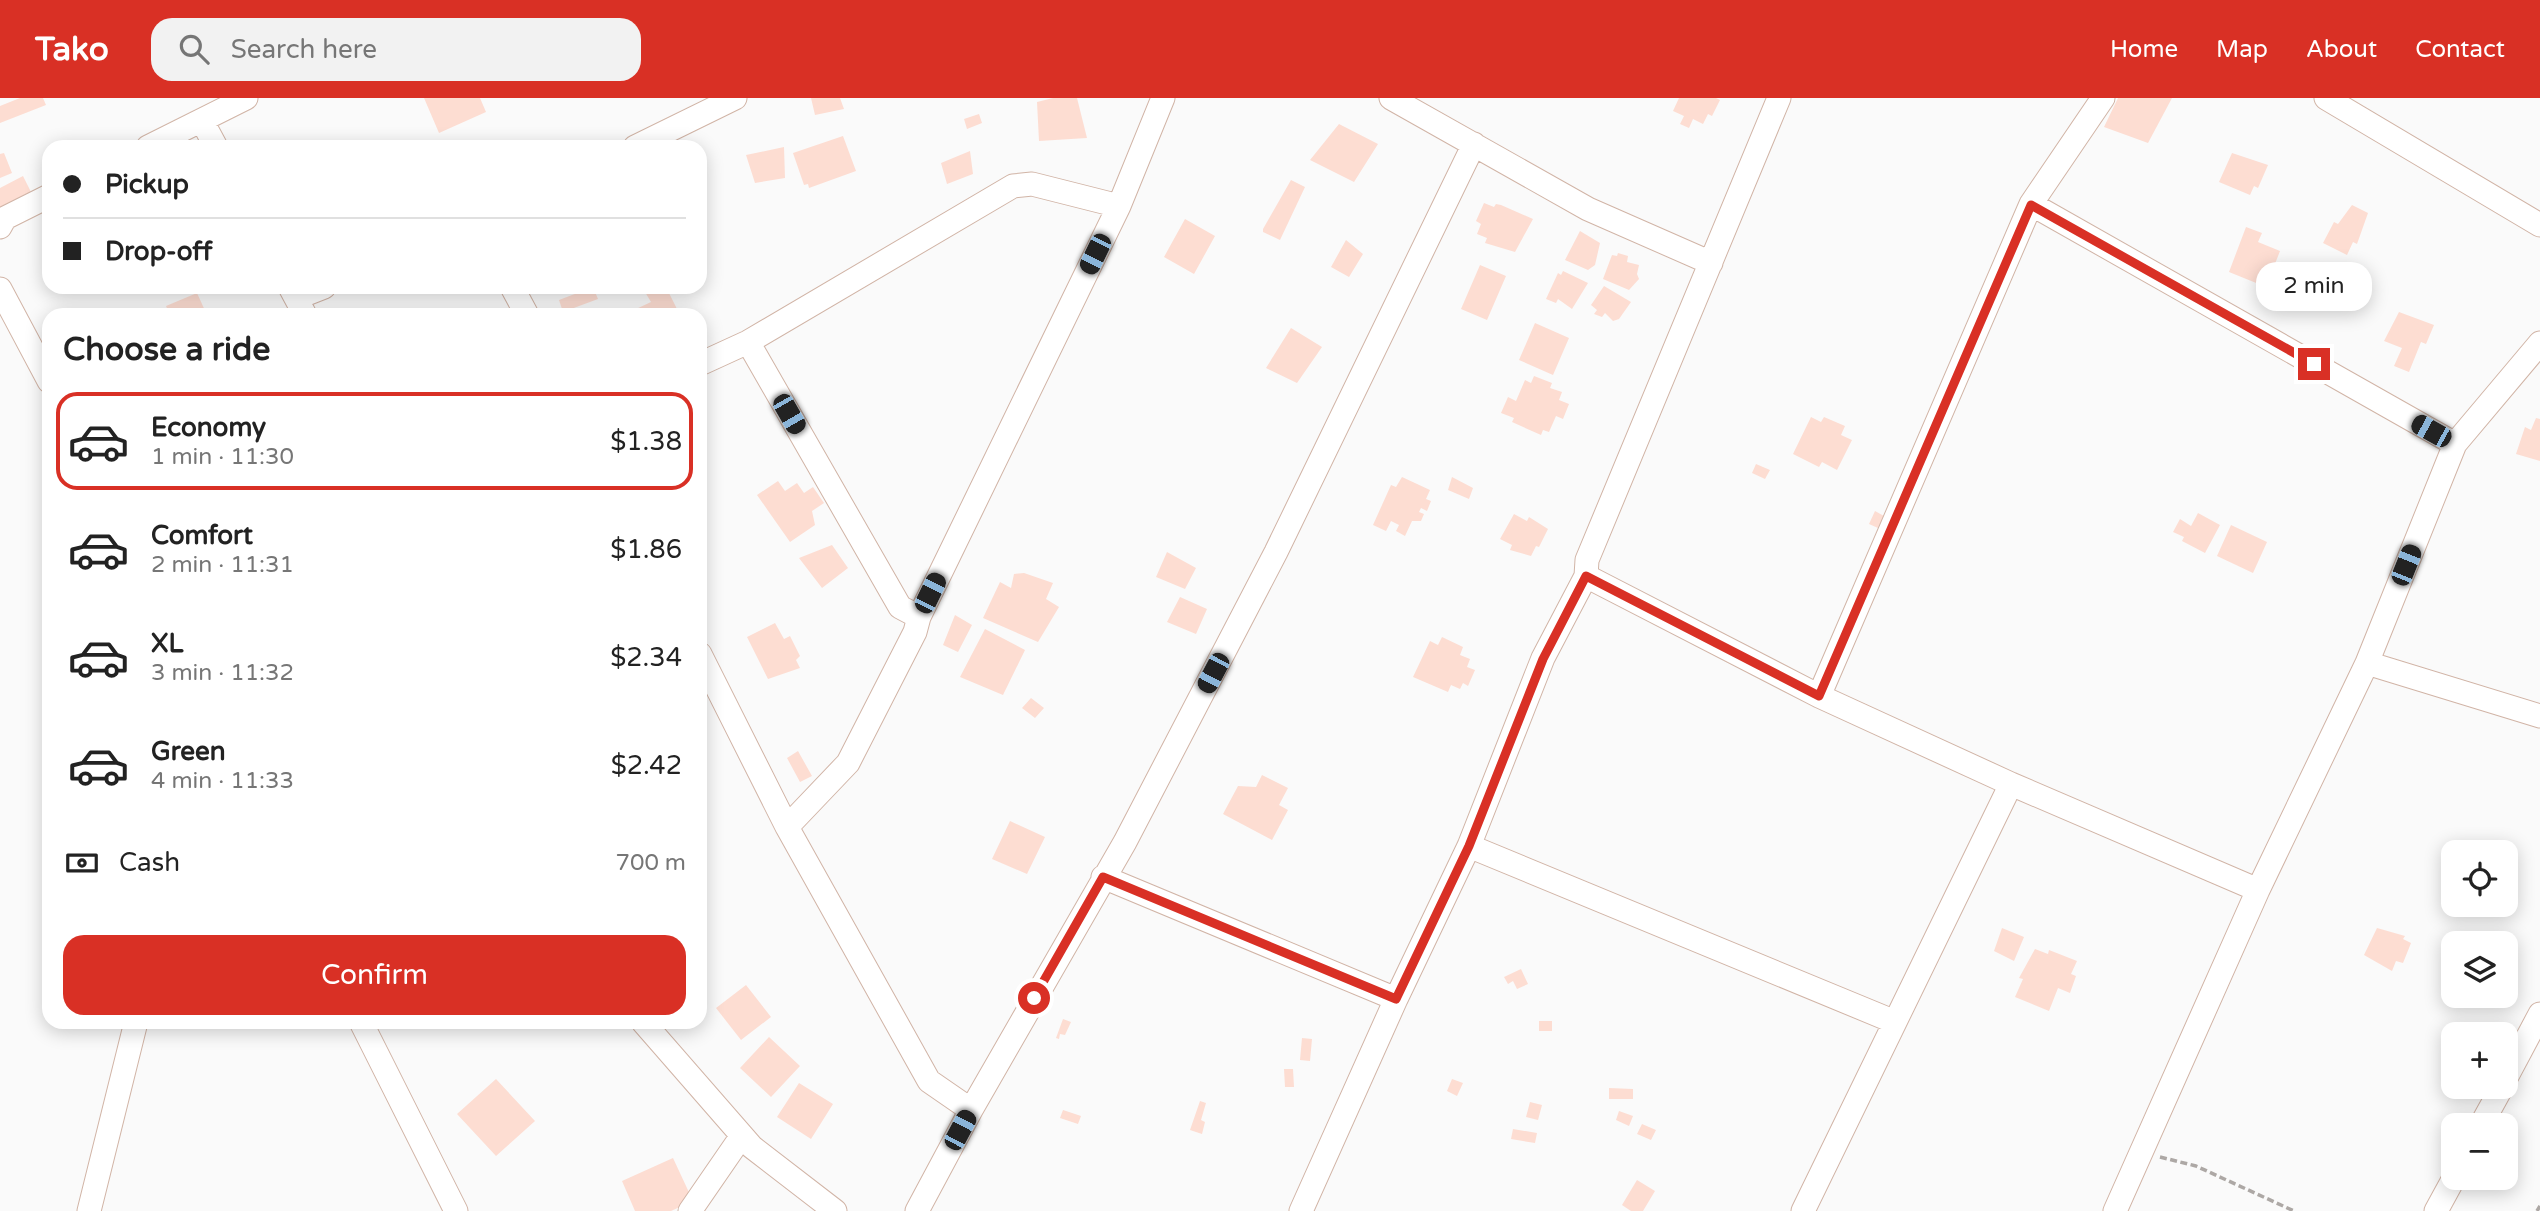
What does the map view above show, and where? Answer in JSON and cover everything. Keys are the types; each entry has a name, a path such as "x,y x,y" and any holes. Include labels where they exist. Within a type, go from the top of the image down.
{"street":[{"path":"163,140 246,98"},
{"path":"649,140 735,98"},
{"path":"787,827 848,763 915,632 919,617 1119,206 1163,98"},
{"path":"1391,98 1588,209 1711,263"},
{"path":"1304,1210 1396,999 1469,846 1543,659 1586,576 1587,560 1779,98"},
{"path":"1819,696 2031,205 2103,98"},
{"path":"2326,98 2540,225"},
{"path":"202,121 212,140"},
{"path":"917,1211 971,1110 1125,842 1276,552 1474,144"},
{"path":"707,361 748,342 1013,186 1032,184 1119,206"},
{"path":"0,227 5,218 42,200"},
{"path":"2031,205 2455,444"},
{"path":"0,289 42,368"},
{"path":"748,342 900,607 919,617"},
{"path":"2115,1211 2258,890 2367,663 2455,444 2540,343"},
{"path":"1586,576 1819,696 2011,784 2258,890"},
{"path":"2367,663 2540,716"},
{"path":"707,668 787,827 929,1081 971,1110"},
{"path":"1803,1211 2011,784"},
{"path":"1469,846 1895,1021"},
{"path":"1103,877 1396,999"},
{"path":"2518,1055 2540,1014"},
{"path":"89,1211 134,1029"},
{"path":"365,1029 456,1211"},
{"path":"649,1029 741,1137 835,1211"},
{"path":"690,1211 741,1137"},
{"path":"2436,1211 2447,1190"}],"path":[{"path":"2142,1152 2196,1167 2294,1211"},
{"path":"2537,1211 2540,1206"}],"building":[{"path":"20,98 43,98 46,105 0,123 0,106"},
{"path":"424,98 480,98 486,112 439,133"},
{"path":"811,98 840,98 844,109 815,115"},
{"path":"1053,98 1077,98 1087,138 1039,141 1037,102"},
{"path":"1679,98 1720,100 1712,116 1708,114 1703,124 1693,119 1689,128 1680,124 1684,116 1673,111"},
{"path":"2118,98 2172,98 2148,143 2104,127"},
{"path":"979,114 982,123 967,129 964,119"},
{"path":"1339,124 1378,144 1354,182 1310,160"},
{"path":"843,136 856,171 809,188 808,184 804,185 793,153"},
{"path":"784,147 785,178 755,183 746,155"},
{"path":"970,151 973,174 947,184 941,163"},
{"path":"4,153 12,173 0,178 0,154"},
{"path":"2232,153 2268,165 2258,188 2254,186 2250,195 2219,182"},
{"path":"23,176 31,192 0,209 0,188"},
{"path":"1291,180 1305,187 1280,240 1263,232 1263,229"},
{"path":"1484,203 1494,207 1496,204 1501,205 1533,219 1515,252 1485,243 1487,238 1477,234 1481,224 1476,221"},
{"path":"2352,205 2368,213 2357,244 2353,242 2347,255 2323,243 2334,222 2338,224"},
{"path":"1185,219 1215,236 1194,274 1164,257"},
{"path":"2246,227 2262,233 2258,242 2280,251 2266,287 2229,272"},
{"path":"1580,231 1600,243 1595,265 1588,270 1565,260"},
{"path":"1346,240 1363,254 1349,277 1331,267"},
{"path":"1618,253 1628,256 1627,262 1639,265 1639,279 1629,290 1603,279 1612,255 1617,256"},
{"path":"1480,265 1506,276 1487,320 1461,309"},
{"path":"1563,271 1588,283 1572,309 1558,299 1556,303 1546,299 1558,273 1561,275"},
{"path":"1604,286 1631,302 1619,319 1613,321 1605,313 1602,317 1594,314 1597,310 1591,305"},
{"path":"197,294 204,308 167,308 166,306"},
{"path":"575,294 596,294 598,299 574,308 562,308 559,300"},
{"path":"646,294 670,294 676,308 638,308 651,302"},
{"path":"2399,312 2434,325 2426,344 2421,342 2409,372 2394,366 2402,348 2384,341"},
{"path":"1535,323 1569,338 1553,375 1519,360"},
{"path":"1291,328 1322,347 1297,383 1266,368"},
{"path":"1534,376 1552,383 1550,388 1562,392 1559,400 1569,404 1563,419 1556,416 1549,432 1543,430 1541,435 1512,422 1514,418 1501,413 1508,397 1516,401 1525,380 1531,383"},
{"path":"1811,417 1821,422 1824,417 1845,426 1841,435 1852,440 1837,470 1822,462 1819,467 1793,454"},
{"path":"2536,418 2540,419 2540,461 2516,454 2525,427 2531,430"},
{"path":"1756,464 1770,470 1765,479 1752,473"},
{"path":"1402,477 1430,490 1426,499 1431,501 1427,511 1421,508 1419,512 1424,514 1421,521 1412,521 1405,536 1396,531 1399,525 1391,521 1386,531 1373,525 1391,485 1396,487"},
{"path":"1452,477 1473,488 1469,499 1448,490"},
{"path":"778,481 785,491 797,483 804,493 813,487 824,503 812,511 815,525 790,542 757,495"},
{"path":"1875,511 1884,516 1878,528 1869,524"},
{"path":"2198,513 2220,525 2205,553 2182,541 2184,537 2173,532 2180,519 2191,526"},
{"path":"1514,514 1527,521 1529,517 1548,529 1531,556 1510,550 1512,545 1500,539"},
{"path":"2231,525 2267,542 2253,573 2217,556"},
{"path":"832,545 848,568 822,588 799,558"},
{"path":"1167,552 1196,568 1185,589 1156,577"},
{"path":"1024,573 1053,583 1046,599 1059,607 1038,642 983,618 1000,582 1011,588 1014,574"},
{"path":"1180,597 1207,609 1196,634 1167,622"},
{"path":"955,615 972,625 958,652 943,645"},
{"path":"775,623 784,639 790,636 800,656 796,660 800,668 768,679 747,637"},
{"path":"985,629 1025,650 1003,695 960,677"},
{"path":"1442,637 1463,647 1460,655 1470,659 1467,667 1475,670 1468,686 1463,683 1460,689 1451,685 1448,692 1413,677 1430,641 1438,645"},
{"path":"1031,698 1044,708 1035,718 1022,708"},
{"path":"798,751 812,776 800,782 787,758"},
{"path":"1262,775 1288,788 1279,805 1288,810 1272,840 1223,814 1238,786 1256,787"},
{"path":"1010,821 1045,837 1027,874 992,859"},
{"path":"2002,928 2024,937 2014,961 1994,951"},
{"path":"2377,928 2405,936 2403,939 2411,943 2403,963 2396,961 2392,971 2364,955"},
{"path":"2035,949 2048,954 2049,950 2077,961 2071,974 2076,976 2070,993 2058,988 2049,1011 2015,997 2023,979 2019,978"},
{"path":"1521,969 1528,984 1517,989 1513,981 1508,984 1504,977"},
{"path":"746,985 771,1017 741,1040 716,1008"},
{"path":"1063,1019 1071,1022 1065,1035 1060,1034 1059,1039 1056,1038"},
{"path":"1539,1021 1552,1021 1552,1031 1539,1031"},
{"path":"769,1037 800,1066 771,1097 740,1068"},
{"path":"1302,1038 1312,1039 1310,1061 1300,1060"},
{"path":"1284,1069 1293,1069 1294,1087 1285,1087"},
{"path":"496,1079 535,1121 496,1156 457,1114"},
{"path":"1452,1079 1463,1083 1457,1096 1447,1091"},
{"path":"799,1083 833,1104 811,1139 777,1117"},
{"path":"1609,1088 1633,1089 1633,1099 1609,1099"},
{"path":"1200,1101 1206,1103 1201,1120 1205,1122 1202,1134 1190,1130"},
{"path":"1530,1102 1542,1105 1538,1120 1526,1117"},
{"path":"1063,1110 1081,1116 1078,1124 1060,1118"},
{"path":"1619,1111 1633,1116 1629,1126 1616,1120"},
{"path":"1642,1124 1656,1130 1651,1140 1637,1134"},
{"path":"1513,1129 1537,1133 1535,1143 1511,1139"},
{"path":"673,1158 693,1201 671,1211 635,1211 622,1181"},
{"path":"1637,1180 1655,1191 1643,1211 1631,1211 1622,1205"}],"route":[{"path":"1034,998 1103,877 1396,999 1469,846 1543,659 1586,576 1819,696 2031,205 2314,364"}]}
